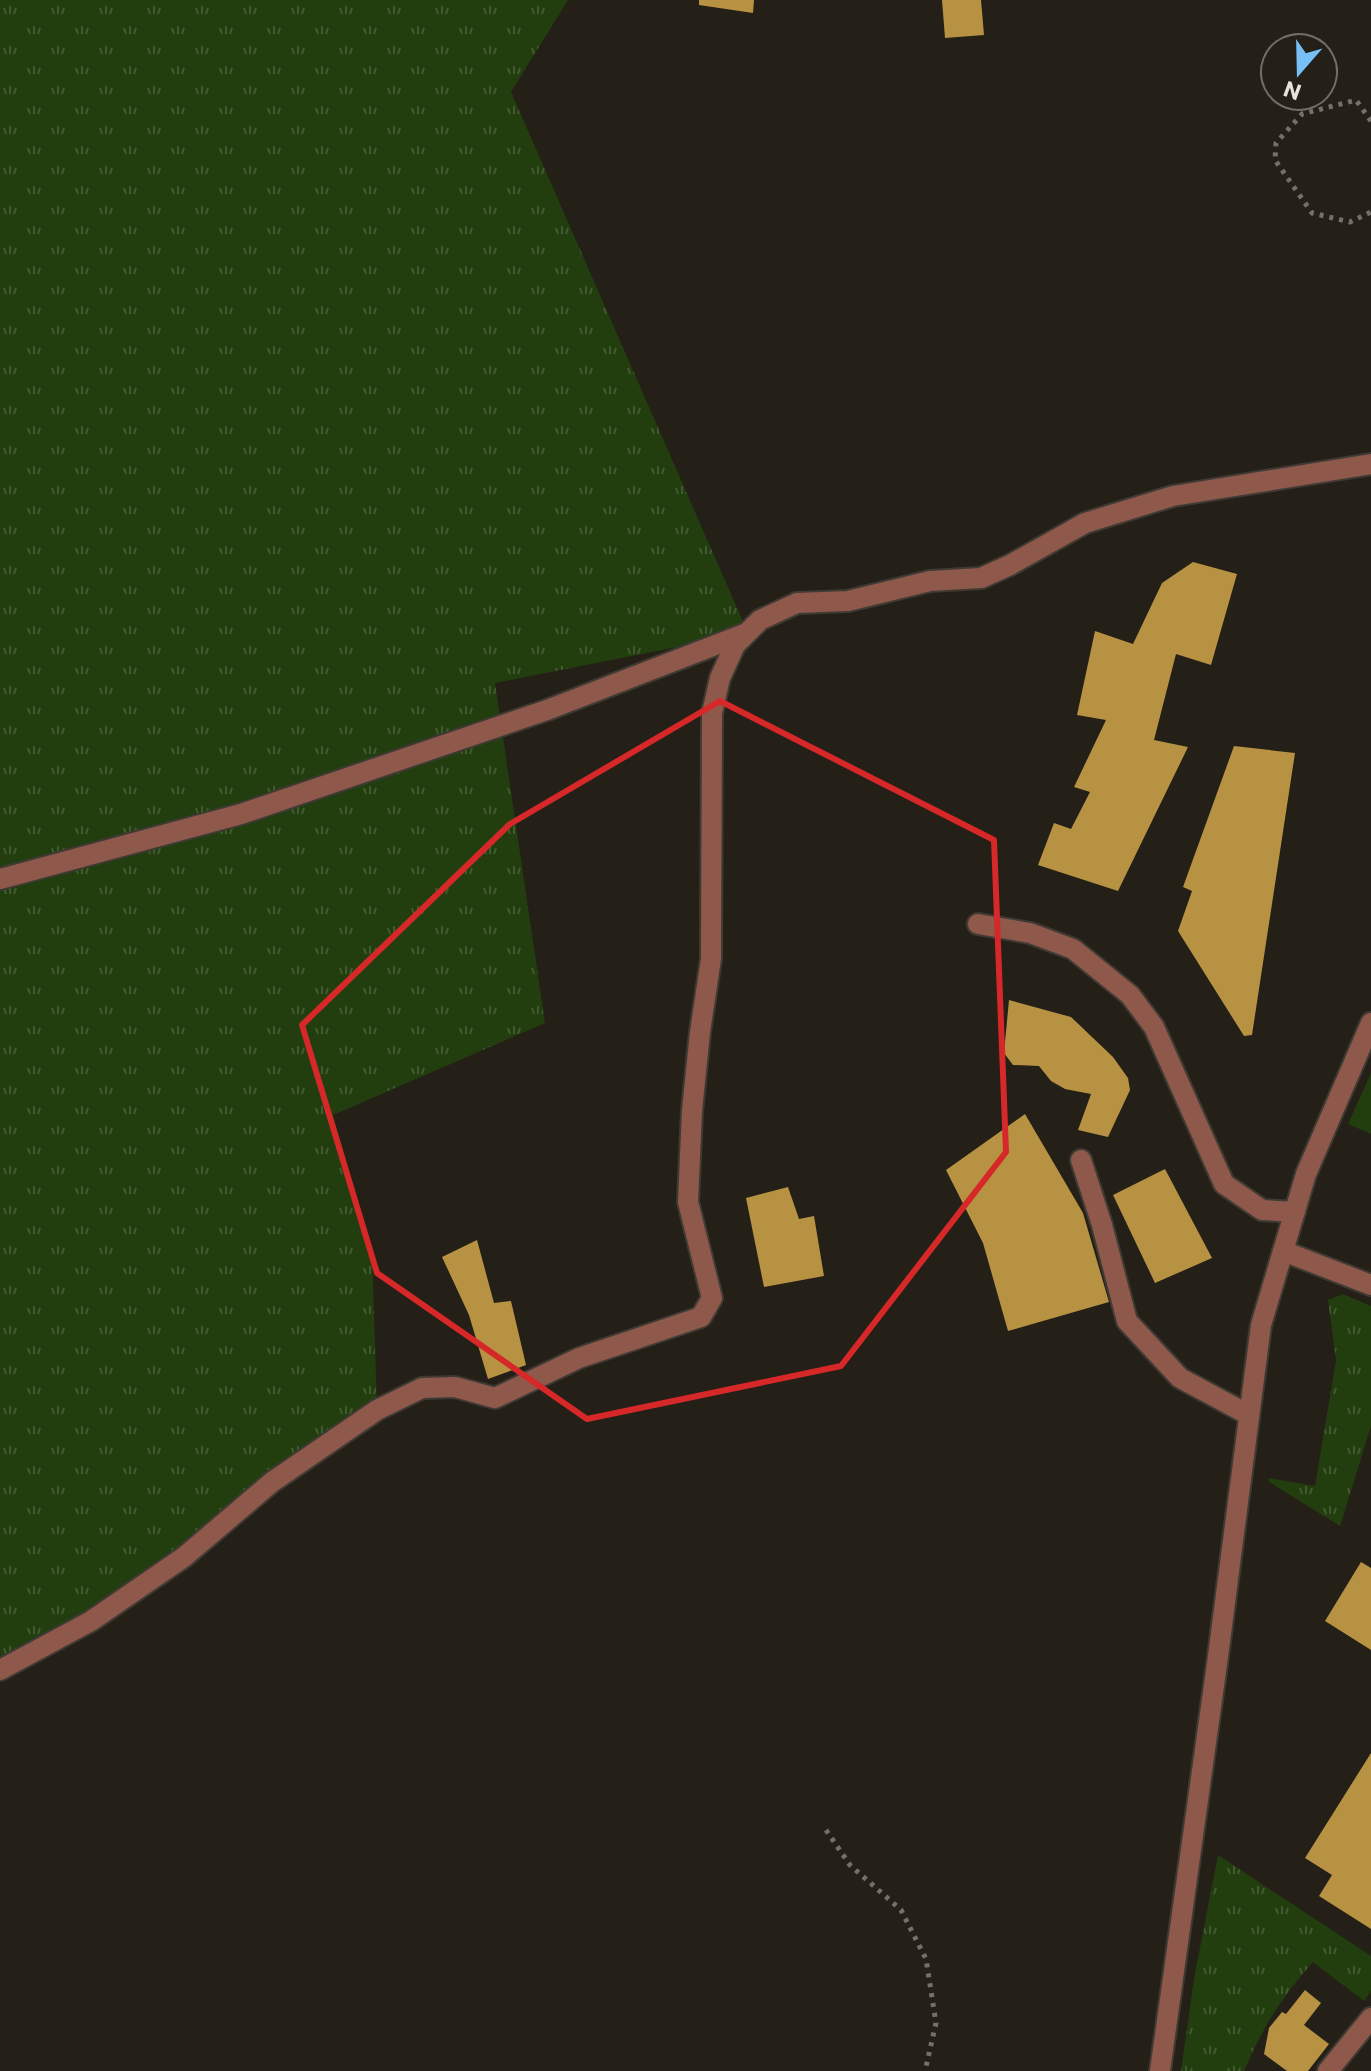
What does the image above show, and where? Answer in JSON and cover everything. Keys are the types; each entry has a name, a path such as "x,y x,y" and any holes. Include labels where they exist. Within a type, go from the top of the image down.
{"street":[{"path":"0,1670 91,1621 184,1557 272,1482 377,1410 422,1388 455,1387 495,1398 579,1358 701,1317 712,1298 688,1202 697,1063 711,959 712,713 720,678 735,645 760,620 797,603 848,601 930,581 981,578 1085,523 1173,496 1371,464"},
{"path":"0,879 241,814 547,710 748,633"},
{"path":"978,924 1030,933 1073,949 1130,995 1154,1027 1224,1184 1262,1210 1295,1212"},
{"path":"1160,2071 1261,1325 1306,1174 1371,1023"},
{"path":"1081,1160 1127,1321 1180,1378 1249,1415"},
{"path":"1283,1251 1371,1285"},
{"path":"1328,2071 1371,2018"}],"path":[{"path":"1371,121 1356,100 1302,114 1276,143 1275,160 1312,213 1350,222 1371,212"},
{"path":"826,1830 850,1865 901,1910 926,1959 936,2023 925,2071"}],"highlighted area":[{"path":"720,701 994,840 1006,1152 841,1366 587,1419 377,1273 302,1025 510,824"}],"green space":[{"path":"0,0 568,0 511,92 748,633 495,683 545,1023 333,1115 372,1251 377,1410 184,1557 0,1670"},
{"path":"1371,1073 1371,1134 1348,1124"},
{"path":"1343,1294 1371,1306 1371,1426 1340,1526 1269,1482 1269,1478 1315,1486 1336,1361 1328,1300"},
{"path":"1218,1855 1371,1956 1371,1991 1364,2001 1313,1962 1274,2014 1244,2071 1181,2071 1194,1979"}],"building":[{"path":"699,0 754,0 753,13 699,5"},
{"path":"942,0 981,0 984,35 945,38"},
{"path":"1193,562 1237,574 1211,665 1176,654 1154,740 1188,747 1118,891 1038,865 1054,823 1071,829 1090,792 1074,787 1106,720 1077,715 1095,631 1133,644 1162,583"},
{"path":"1234,746 1295,753 1252,1035 1244,1036 1178,931 1192,891 1183,887"},
{"path":"1009,1000 1071,1017 1113,1057 1128,1078 1130,1090 1108,1137 1078,1130 1091,1094 1065,1089 1051,1081 1039,1066 1013,1065 1004,1053"},
{"path":"1025,1114 1083,1213 1109,1302 1008,1331 983,1243 946,1170"},
{"path":"1165,1169 1212,1258 1155,1283 1113,1195"},
{"path":"788,1187 799,1219 814,1216 824,1276 764,1287 746,1198"},
{"path":"477,1240 494,1303 511,1301 526,1365 488,1379 469,1315 442,1257"},
{"path":"1361,1562 1371,1568 1371,1650 1325,1621"},
{"path":"1371,1753 1371,1929 1319,1896 1332,1875 1305,1858"},
{"path":"1305,1990 1321,2003 1304,2025 1329,2044 1308,2071 1287,2071 1264,2054 1269,2028 1282,2012 1286,2014"}]}
